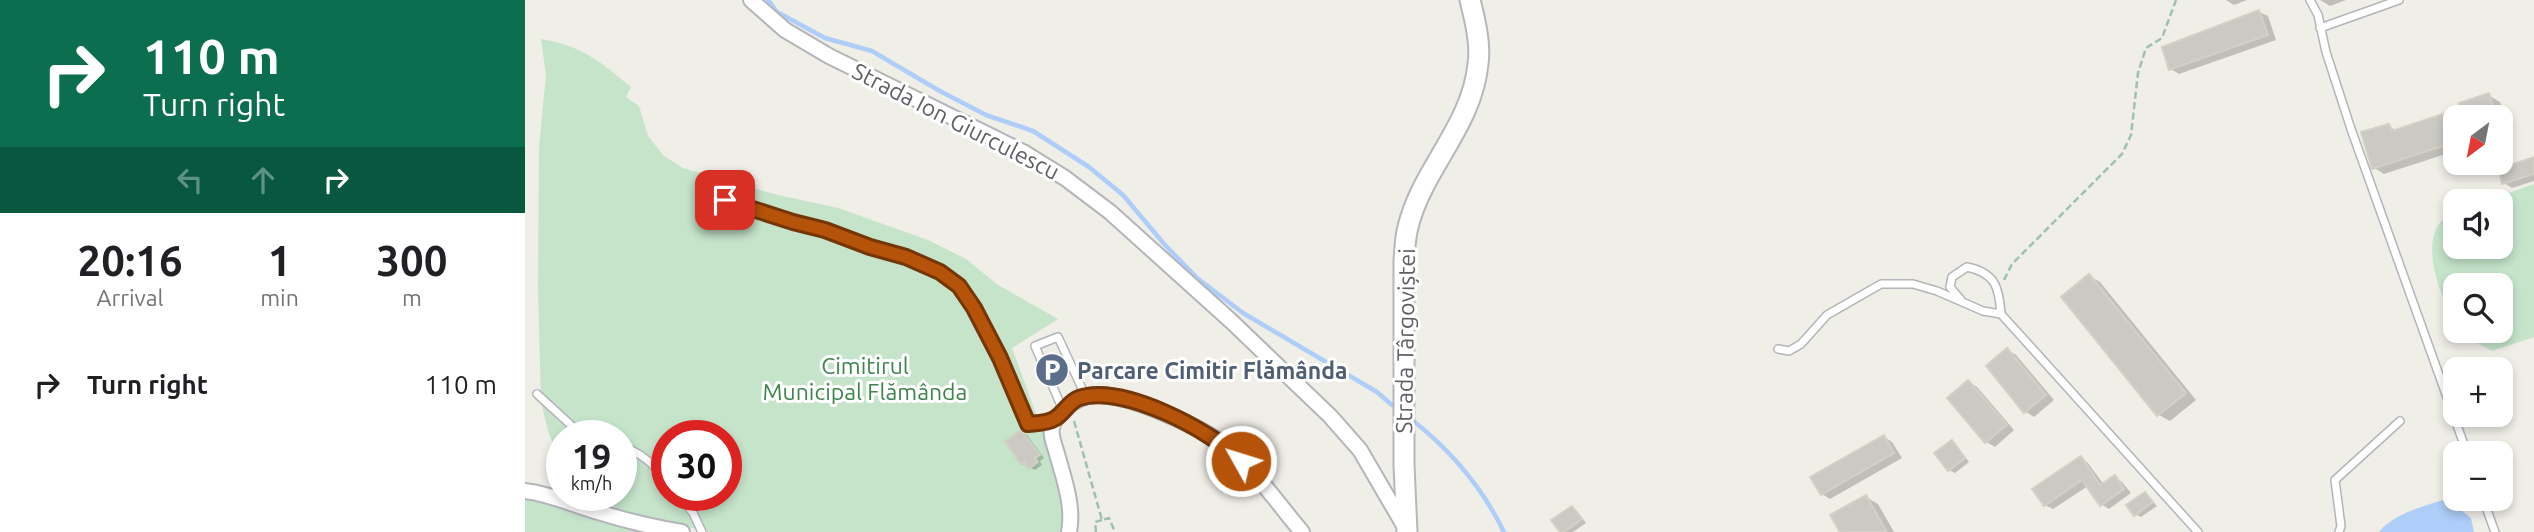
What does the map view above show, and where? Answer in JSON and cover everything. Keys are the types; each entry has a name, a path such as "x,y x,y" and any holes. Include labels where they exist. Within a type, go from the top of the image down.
{"main road":[{"name":"Strada Târgoviștei","path":"1407,531 1404,465 1404,260 1408,228 1420,195 1461,122 1474,88 1479,62 1470,0"}],"street":[{"name":"Strada Ion Giurculescu","path":"751,0 785,30 829,56 1023,152 1065,178 1110,212 1231,321 1330,416 1360,450 1407,531"},
{"path":"1069,532 1071,520 1066,487 1051,431 1063,411 1086,397 1100,395 1121,398 1165,412 1227,447 1267,489 1302,532"},
{"path":"525,491 565,500 638,523 682,532"}],"lane":[{"path":"2309,0 2318,15 2326,52 2351,129 2463,441"},
{"path":"2320,28 2399,0"},
{"path":"725,200 906,257 940,272 959,286 974,308 1000,358 1028,424 1063,411 1035,346 1058,337 1086,397"},
{"path":"1964,303 1950,288 1952,277 1967,267 1977,269 1990,277 1999,289 2001,314 2197,532"},
{"path":"1778,349 1789,351 1801,344 1827,315 1881,284 1913,284 1937,291 1983,311 2001,314"},
{"path":"537,394 565,420"},
{"path":"2339,532 2341,526 2335,480 2400,421"},
{"path":"691,511 702,532"},
{"path":"2487,511 2495,532"}],"path":[{"path":"1999,289 2012,264 2122,155 2131,135 2138,73 2146,48 2162,38 2176,0"},
{"path":"1063,411 1102,520"},
{"path":"1096,532 1095,522 1109,518 1115,532"}],"green space":[{"name":"Cimitirul Municipal Flămânda","path":"541,39 579,50 600,62 631,87 626,97 639,106 648,136 664,156 683,168 778,195 838,208 928,240 966,259 998,285 1058,319 1012,348 1054,463 1065,532 710,532 620,511 637,511 637,420 546,422 541,402 538,289 539,147 546,75"},
{"path":"2534,184 2534,337 2492,351 2478,343 2513,343 2513,273 2443,273 2443,296 2436,277 2432,245 2435,231 2443,220 2443,259 2513,259 2513,191"},
{"path":"525,495 546,501 546,511 584,511 661,532 525,532"}],"water":[{"path":"2443,500 2443,511 2462,511 2471,518 2474,532 2379,532 2401,515"}],"building":[{"path":"2259,10 2268,35 2169,70 2162,47"},
{"path":"2489,93 2492,105 2460,105 2459,103"},
{"path":"2443,114 2443,146 2372,169 2361,132 2389,124 2392,131"},
{"path":"2534,157 2534,174 2502,184 2500,175 2513,175 2513,164"},
{"path":"2089,274 2186,393 2157,416 2061,297"},
{"path":"2007,348 2046,395 2024,413 1986,366"},
{"path":"1968,380 2007,425 1985,443 1947,398"},
{"path":"1021,430 1040,455 1035,458 1038,462 1028,469 1024,462 1021,465 1005,441"},
{"path":"1884,435 1894,453 1821,495 1810,477"},
{"path":"1952,440 1965,458 1948,471 1934,453"},
{"path":"2081,456 2100,485 2115,475 2124,489 2100,506 2082,480 2044,506 2032,489"},
{"path":"2145,492 2153,502 2134,516 2126,505"},
{"path":"1866,495 1887,532 1840,532 1830,515"},
{"path":"1572,506 1582,519 1560,532 1551,520"}],"waterway":[{"path":"768,0 777,12 825,38 872,51 986,115 1033,131 1089,167 1123,195 1197,278 1243,313 1377,392 1392,405"},
{"path":"1416,423 1466,473 1487,501 1504,532"}],"place":[{"name":"Parcare Cimitir Flămânda","path":"1052,370"}],"route":[{"path":"725,200 906,257 940,272 959,286 974,308 1000,358 1028,424 1055,419 1079,398 1100,395 1121,398 1165,412 1227,447 1241,461"}]}
